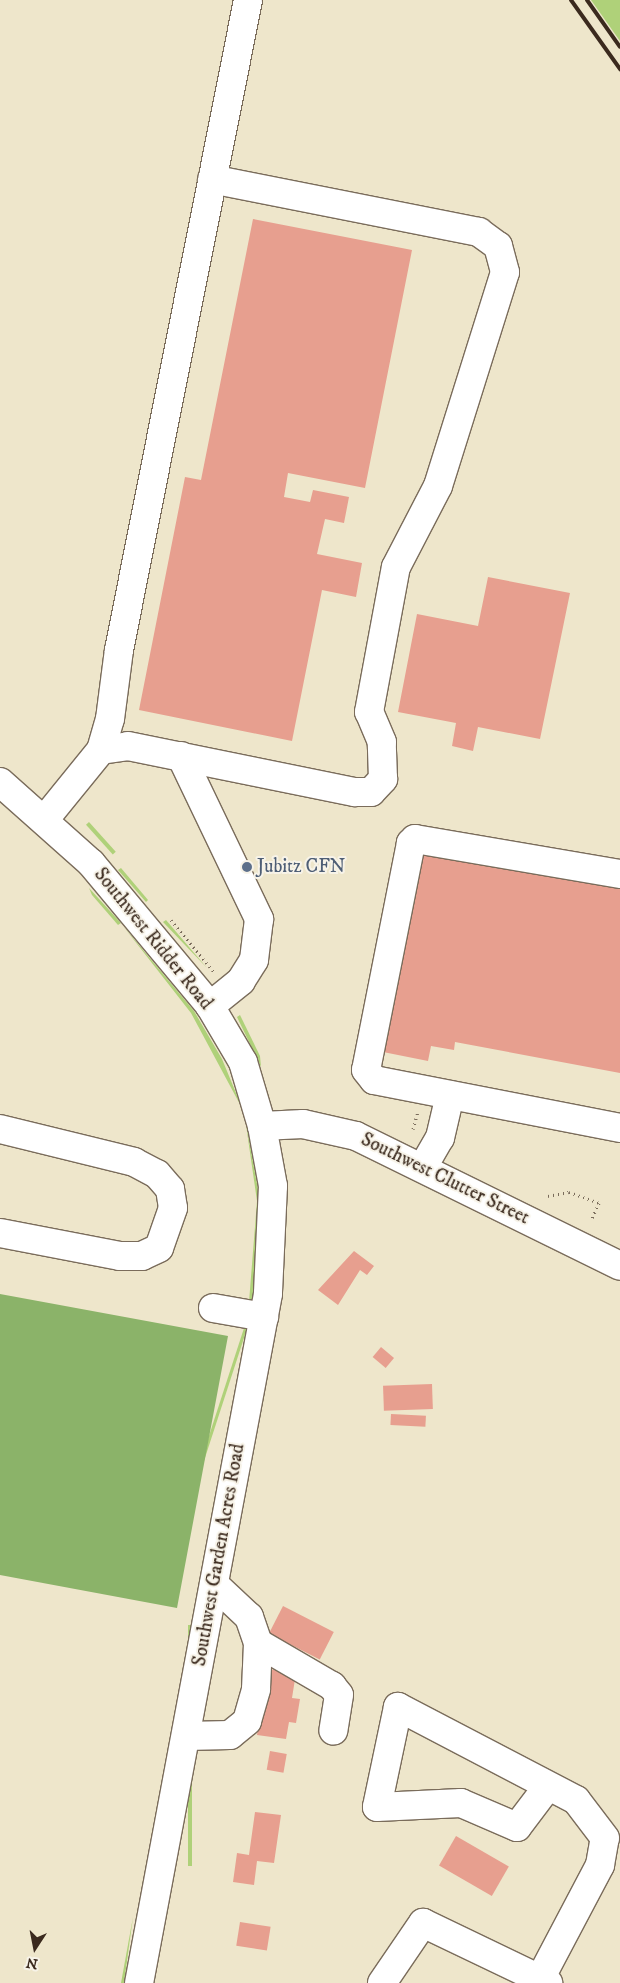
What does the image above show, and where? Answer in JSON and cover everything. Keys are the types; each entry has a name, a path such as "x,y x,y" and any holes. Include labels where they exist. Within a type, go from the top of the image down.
{"street":[{"path":"46,819 100,750 248,0"},
{"path":"100,750 128,746 354,792 371,792 382,779 382,742 369,712 396,567 438,486 505,272 498,246 479,232 212,179"},
{"path":"181,756 259,919 254,960 241,981 210,1006"},
{"name":"Southwest Ridder Road","path":"0,782 46,819 91,863 210,1006 243,1062 262,1126"},
{"path":"620,874 422,837 411,843 366,1070 374,1080 620,1128"},
{"path":"422,1167 440,1138 450,1095"},
{"name":"Southwest Clutter Street","path":"262,1126 303,1124 328,1128 380,1146 620,1266"},
{"name":"Southwest Garden Acres Road","path":"139,1983 264,1317 274,1236 273,1186 262,1126"},
{"path":"0,1129 134,1162 157,1174 170,1189 173,1208 159,1248 142,1256 120,1256 0,1233"},
{"path":"213,1308 264,1317"},
{"path":"186,1736 230,1736 247,1721 256,1689 258,1643 249,1617 214,1584"},
{"path":"258,1643 332,1686 339,1695 333,1731"},
{"path":"382,1983 423,1923 544,1981 600,1865 605,1838 576,1800 398,1707 377,1806 461,1803 517,1827 548,1786"}],"path":[{"path":"548,1196 569,1192 599,1203 592,1218"}],"green space":[{"path":"591,0 620,0 620,41"},
{"path":"89,822 116,852 113,854 86,825"},
{"path":"121,868 148,900 146,902 118,870"},
{"path":"89,888 121,923 118,925 92,895"},
{"path":"166,920 207,968 163,922"},
{"path":"123,926 194,1011 222,1059 243,1110 191,1013"},
{"path":"240,1015 260,1056 261,1067 237,1017"},
{"path":"245,1118 260,1200 259,1264 253,1303 249,1302 257,1201"},
{"path":"0,1294 228,1336 177,1608 0,1575"},
{"path":"245,1325 248,1326 158,1603 155,1602"},
{"path":"188,1625 192,1625 192,1866 188,1866"},
{"path":"133,1917 124,1983 121,1983"}],"building":[{"path":"253,219 412,250 365,488 288,473 284,497 310,502 313,490 349,497 344,523 325,519 317,554 362,563 356,597 322,590 292,741 139,710 185,477 201,480"},
{"path":"488,577 570,593 540,739 478,727 473,751 452,746 456,723 398,712 417,614 478,626"},
{"path":"421,848 620,886 620,1073 455,1042 454,1050 431,1046 428,1061 383,1052"},
{"path":"354,1251 374,1266 367,1275 360,1270 338,1305 318,1290"},
{"path":"381,1347 394,1358 386,1368 373,1357"},
{"path":"432,1384 433,1409 384,1411 383,1386"},
{"path":"391,1414 426,1416 425,1427 390,1425"},
{"path":"283,1606 334,1632 320,1659 269,1634"},
{"path":"267,1669 296,1673 292,1698 300,1699 296,1723 289,1722 286,1739 257,1735"},
{"path":"270,1751 287,1754 283,1773 267,1770"},
{"path":"255,1812 281,1815 274,1863 257,1861 254,1885 233,1882 237,1853 249,1855"},
{"path":"456,1836 509,1866 492,1896 439,1865"},
{"path":"240,1922 271,1927 267,1951 236,1946"}],"railway":[{"path":"571,0 620,69"},
{"path":"587,0 620,47"}],"place":[{"name":"Jubitz CFN","path":"247,867"}]}
